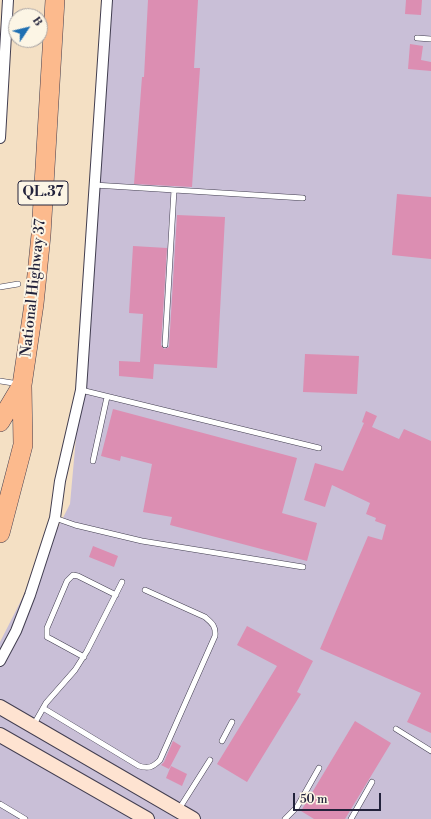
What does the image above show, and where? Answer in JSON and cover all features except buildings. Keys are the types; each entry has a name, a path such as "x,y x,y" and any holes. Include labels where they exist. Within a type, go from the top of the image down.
{"highway":[{"name":"National Highway 37","path":"0,533 23,445 22,385 34,304 40,235 55,0"},
{"name":"National Highway 37","path":"0,422 22,385"}],"street":[{"path":"0,138 8,0"},
{"path":"0,661 16,631 30,595 55,518 60,481 80,390 107,0"},
{"path":"0,707 176,815 193,819"},
{"path":"22,747 33,727"},
{"path":"0,735 147,819"}],"lane":[{"path":"418,38 431,39"},
{"path":"93,185 303,198"},
{"path":"165,345 174,190"},
{"path":"0,287 18,284"},
{"path":"0,382 22,385"},
{"path":"80,390 319,448"},
{"path":"94,461 107,397"},
{"path":"55,518 75,526 142,541 303,567"},
{"path":"84,657 47,637 46,633 67,581 73,575 78,576 116,595"},
{"path":"33,727 46,703 76,670 84,657 122,582"},
{"path":"43,708 139,766 146,768 154,766 160,760 215,636 216,629 205,617 145,590"},
{"path":"222,741 232,722"},
{"path":"396,729 431,751"},
{"path":"176,815 210,760"},
{"path":"285,819 297,807 319,768"},
{"path":"351,819 372,782"},
{"path":"0,804 25,819"}],"shaded area":[{"path":"104,0 431,0 431,819 0,819 0,642 70,504 99,183"}]}
